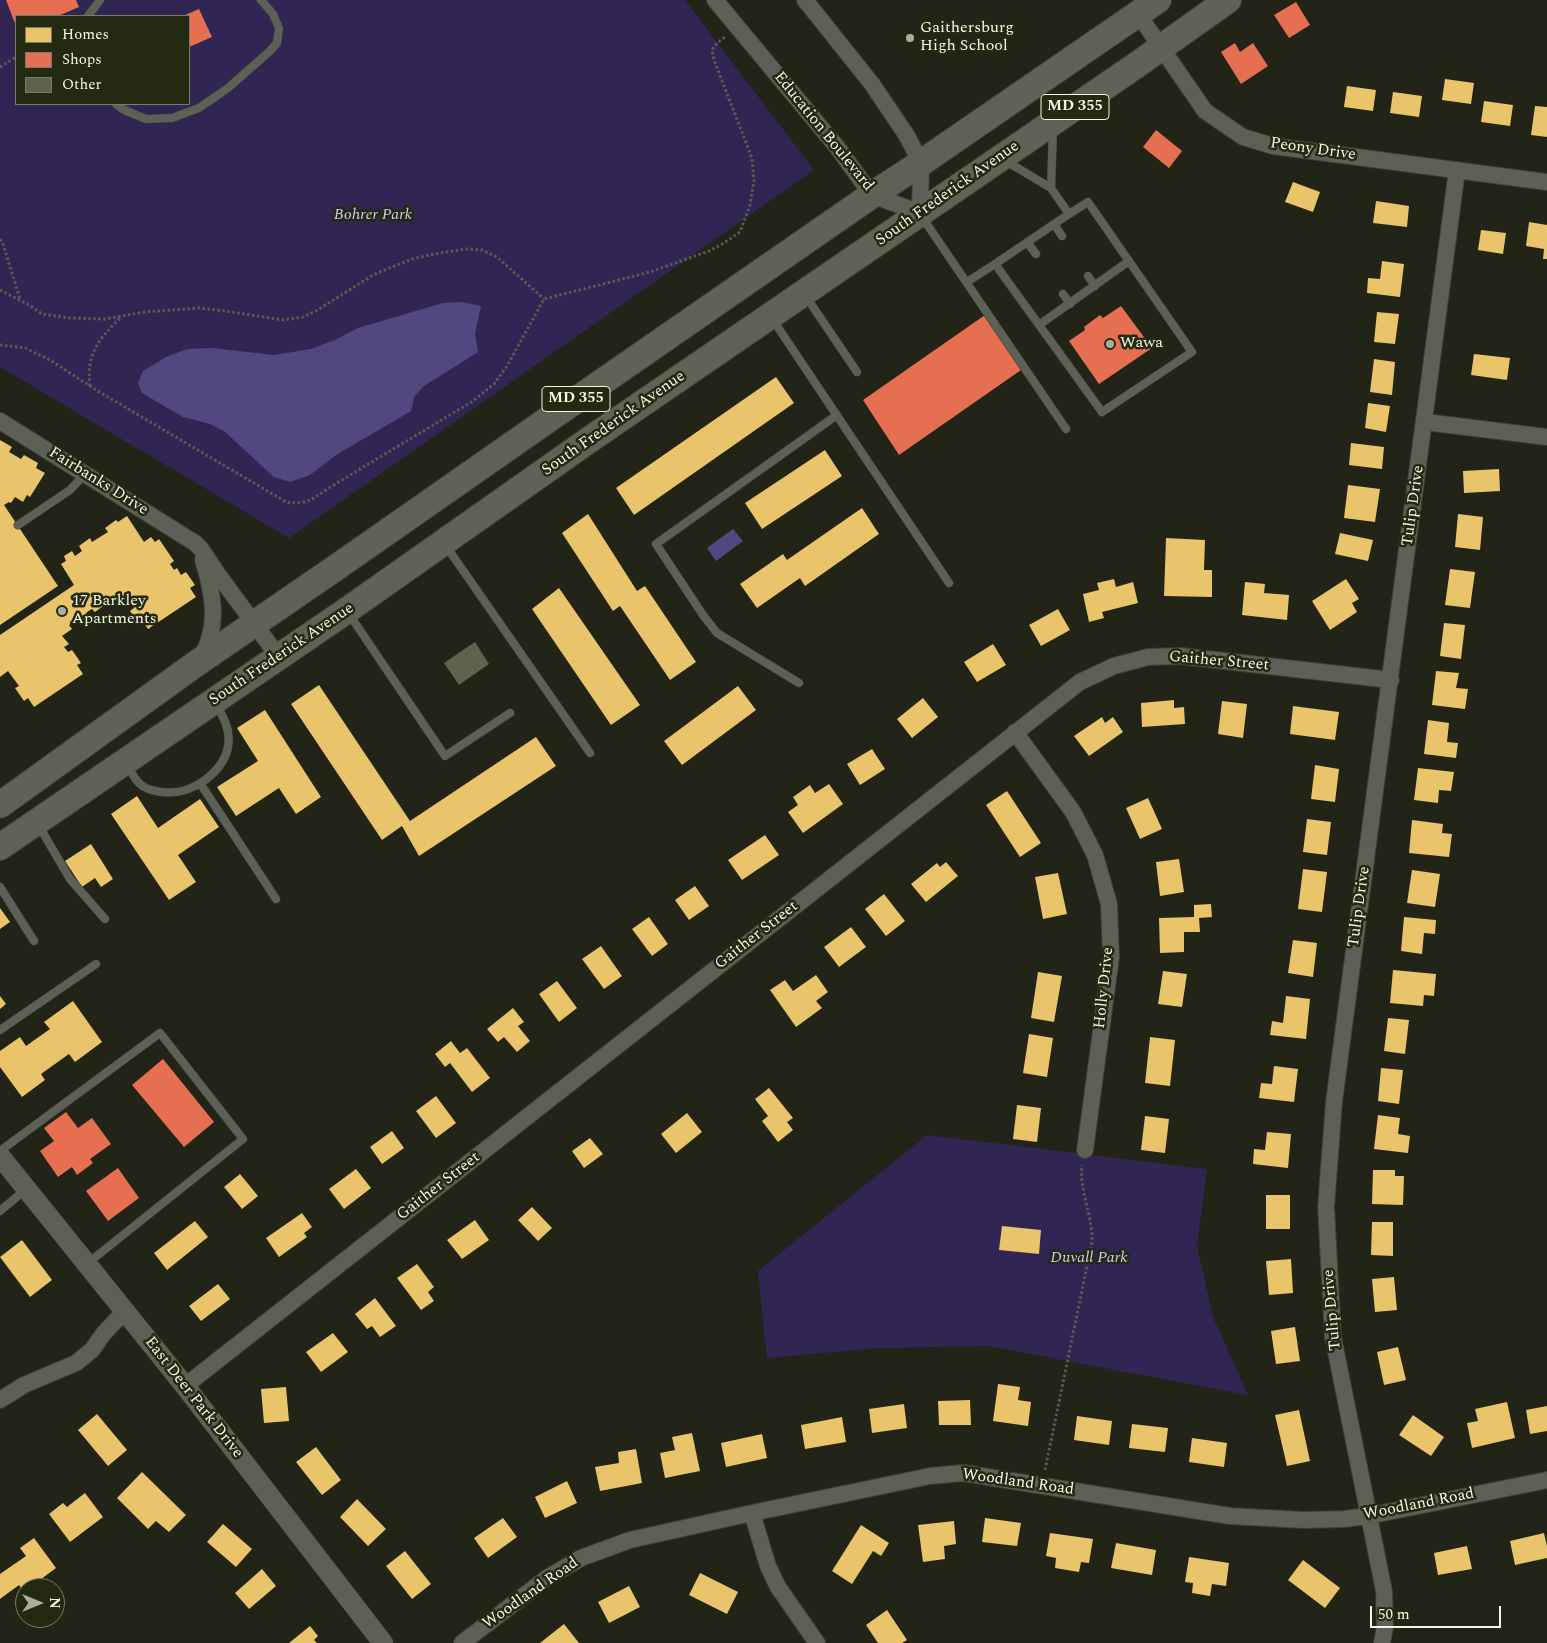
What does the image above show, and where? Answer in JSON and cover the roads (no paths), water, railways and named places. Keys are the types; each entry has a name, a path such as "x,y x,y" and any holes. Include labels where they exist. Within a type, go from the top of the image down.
{"main road":[{"name":"South Frederick Avenue","path":"0,847 346,611 1228,0"},
{"name":"MD 355","path":"0,805 197,663 872,195 1148,7"}],"street":[{"name":"Education Boulevard","path":"715,0 837,147 872,195 920,213"},
{"path":"804,0 872,84 907,136 921,163 920,213"},
{"name":"Peony Drive","path":"1148,7 1161,48 1205,111 1242,137 1273,146 1547,182"},
{"name":"Tulip Drive","path":"1382,1643 1385,1627 1384,1590 1333,1337 1326,1207 1334,1102 1457,170"},
{"name":"Fairbanks Drive","path":"0,422 195,542 278,656"},
{"path":"1425,422 1547,437"},
{"path":"195,542 204,561 214,609 212,632 197,663"},
{"name":"Gaither Street","path":"185,1386 1080,682 1114,666 1148,657 1181,656 1390,680"},
{"name":"Holly Drive","path":"1015,732 1073,812 1095,855 1109,904 1111,957 1085,1150"},
{"name":"East Deer Park Drive","path":"0,1156 185,1386 383,1643"},
{"path":"0,1400 24,1385 76,1363 92,1350 104,1333 125,1311"},
{"name":"Woodland Road","path":"462,1643 547,1578 581,1558 630,1540 752,1512 930,1476 963,1472 1230,1516 1303,1520 1344,1519 1368,1516 1547,1480"},
{"path":"752,1512 768,1566 778,1587 817,1643"}],"lane":[{"path":"89,15 100,0"},
{"path":"117,105 146,120 172,118 199,108 228,88 277,43 279,28 273,14 261,0"},
{"path":"1051,188 1054,122"},
{"path":"1000,158 1051,188 1069,214"},
{"path":"967,282 1088,202 1192,352 1102,412 995,264"},
{"path":"920,213 1066,429"},
{"path":"1054,224 1062,236"},
{"path":"1027,242 1036,254"},
{"path":"1039,325 1129,261"},
{"path":"1088,276 1095,286"},
{"path":"804,294 857,372"},
{"path":"1063,294 1070,304"},
{"path":"770,316 949,582"},
{"path":"799,683 717,632 702,615 656,544 837,415"},
{"path":"18,525 70,490 85,474"},
{"path":"444,543 590,753"},
{"path":"346,611 445,756 510,713"},
{"path":"124,762 140,784 148,789 169,793 180,792 191,789 200,783 219,767 225,759 228,749 226,724 223,714 214,701"},
{"path":"200,783 276,898"},
{"path":"36,822 70,879 105,919"},
{"path":"0,887 34,941"},
{"path":"0,1030 96,964"},
{"path":"0,1151 160,1033 237,1131 243,1139 87,1264"},
{"path":"0,1211 26,1189"}],"place":[{"name":"Gaithersburg High School","path":"910,38"},
{"name":"Wawa","path":"1110,344"},
{"name":"17 Barkley Apartments","path":"62,611"}],"park label":[{"name":"Bohrer Park","path":"373,216"},
{"name":"Duvall Park","path":"1089,1259"}]}
